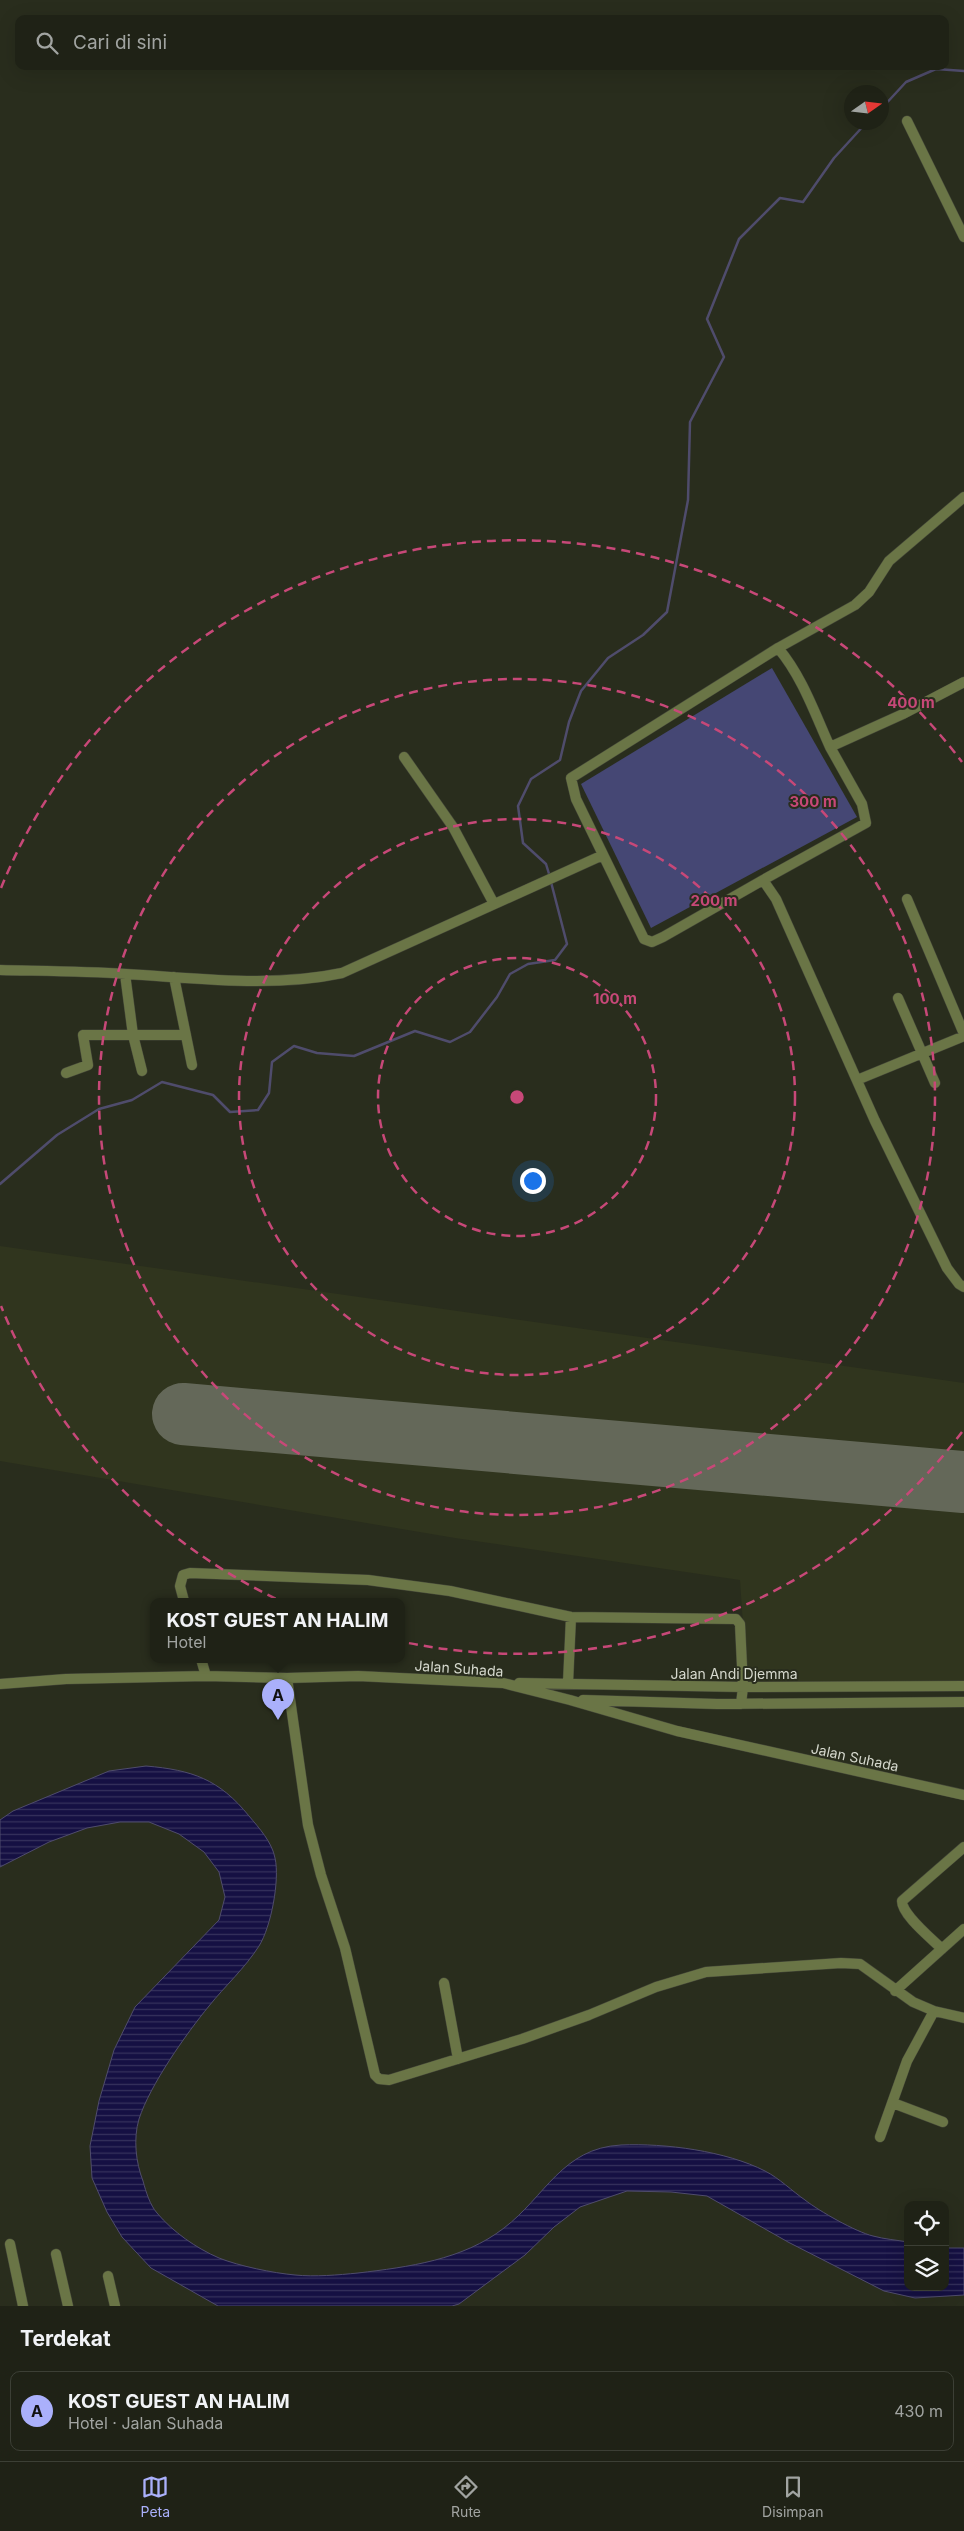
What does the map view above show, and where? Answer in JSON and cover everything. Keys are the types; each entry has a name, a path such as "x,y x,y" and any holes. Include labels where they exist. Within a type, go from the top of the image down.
{"street":[{"path":"906,121 964,237"},
{"path":"778,648 795,672 830,747 862,804 866,823 652,942 644,940 576,799 570,778 778,648 855,605 869,592 889,560 964,497"},
{"path":"830,747 903,714 964,682"},
{"path":"404,757 453,827 494,904"},
{"path":"0,970 308,980 342,973 603,855"},
{"path":"763,880 776,899 857,1080 947,1268 959,1284 964,1287"},
{"path":"857,1080 964,1035 907,899"},
{"path":"125,974 125,990 142,1071"},
{"path":"174,977 192,1065"},
{"path":"898,998 920,1054 935,1083"},
{"path":"66,1074 88,1065 83,1035 186,1035"},
{"path":"183,1598 180,1586 183,1575 190,1573 368,1580 450,1591 570,1617 736,1619 740,1624 743,1687 741,1704"},
{"path":"568,1682 570,1617"},
{"path":"202,1663 206,1676"},
{"name":"Jalan Suhada","path":"0,1684 66,1679 206,1676 286,1678 358,1676 503,1683 677,1731 964,1794"},
{"path":"286,1678 308,1825 320,1875 345,1948 375,2075 379,2079 389,2080 458,2060 589,2015 656,1986 706,1972 842,1963 860,1964 912,2002 934,2012 964,2018"},
{"name":"Jalan Andi Djemma","path":"503,1683 568,1682 743,1687 964,1686"},
{"path":"874,1687 875,1702"},
{"path":"570,1700 741,1704 964,1702"},
{"path":"942,1949 908,1915 902,1906 902,1900 964,1847"},
{"path":"895,1991 964,1929"},
{"path":"444,1983 458,2060"},
{"path":"880,2137 907,2061 934,2012"},
{"path":"892,2103 943,2122"},
{"path":"10,2244 24,2306"},
{"path":"56,2254 68,2306"},
{"path":"108,2276 115,2306"}],"shaded area":[{"path":"772,668 857,817 651,928 581,784"},
{"path":"0,1246 964,1383 964,1682 747,1683 740,1580 455,1538 0,1461"},
{"path":"146,1766 162,1768 191,1774 215,1785 238,1803 257,1825 271,1846 275,1858 276,1878 271,1916 259,1946 248,1962 209,2006 180,2045 151,2091 137,2127 137,2159 150,2202 163,2220 193,2244 219,2258 236,2264 295,2275 343,2274 415,2265 453,2255 488,2239 518,2216 569,2164 584,2155 601,2148 621,2145 657,2145 714,2153 749,2164 770,2174 811,2205 848,2226 873,2236 904,2241 904,2291 949,2291 949,2248 964,2248 964,2295 915,2298 884,2291 788,2242 707,2196 671,2192 627,2191 580,2207 554,2227 525,2255 459,2304 452,2306 218,2306 151,2268 122,2237 107,2212 92,2178 90,2146 99,2101 114,2050 135,2007 219,1920 225,1897 219,1872 204,1852 179,1834 149,1822 120,1822 87,1828 49,1842 0,1867 0,1820 13,1811 109,1771"}],"waterway":[{"path":"889,100 906,82 934,70"},
{"path":"949,70 964,71"},
{"path":"550,877 546,864 523,843 518,806 531,779 560,760 569,722 581,691 608,658 643,635 667,612 688,500 690,422 724,357 707,319 739,239 780,198 803,202 834,158 860,130"},
{"path":"0,1184 57,1135 99,1109 132,1100 162,1082 213,1095 230,1112 258,1110 269,1093 272,1062 294,1046 317,1053 354,1056 415,1031 450,1042 470,1032 497,997 510,974 528,964 555,960 567,944 551,882"}],"runway":[{"path":"183,1414 964,1482"}],"place":[{"name":"KOST GUEST AN HALIM","path":"278,1720"}]}
